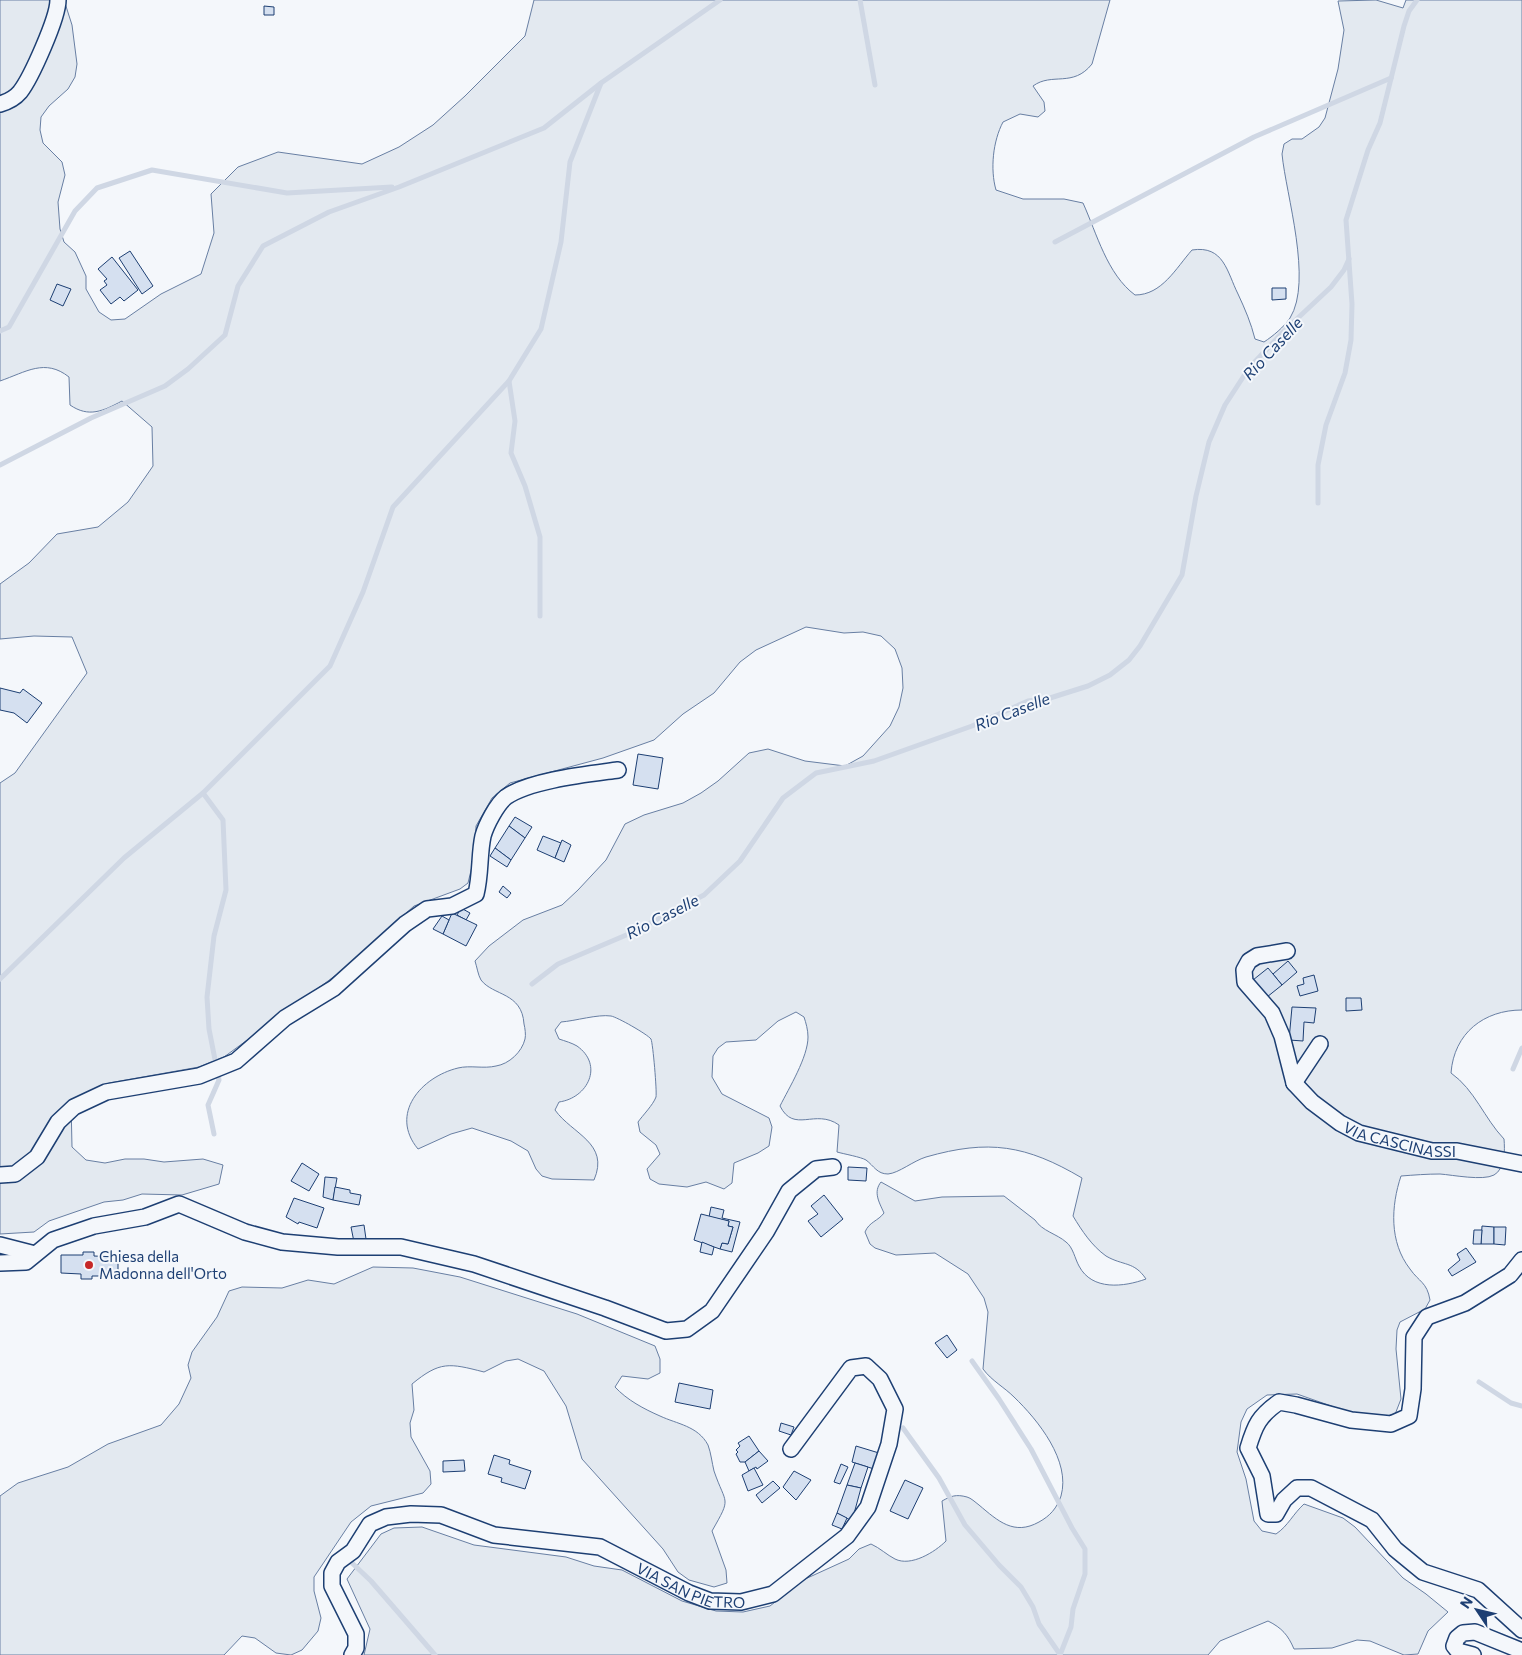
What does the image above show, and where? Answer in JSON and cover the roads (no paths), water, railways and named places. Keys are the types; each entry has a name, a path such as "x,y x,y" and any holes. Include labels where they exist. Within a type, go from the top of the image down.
{"street":[{"path":"0,104 19,93 32,73 54,20 58,0"},
{"path":"0,1175 15,1174 37,1157 58,1122 74,1107 106,1092 199,1076 236,1061 285,1018 334,988 405,924 427,909 452,906 476,894 481,875 483,837 490,820 505,798 525,787 583,774 618,770"},
{"path":"1287,951 1257,956 1250,961 1244,970 1245,982 1272,1013 1282,1036 1294,1083"},
{"path":"1294,1083 1320,1044"},
{"name":"VIA CASCINASSI","path":"1294,1083 1324,1112 1359,1133 1432,1151 1457,1151 1522,1164"},
{"path":"0,1263 26,1262 53,1240 94,1226 145,1217 179,1204 245,1232 282,1242 338,1247 401,1247 474,1264 605,1308 666,1331 687,1329 712,1311 766,1232 789,1191 816,1169 833,1167"},
{"path":"0,1245 35,1254"},
{"path":"1522,1260 1510,1275 1465,1303 1428,1317 1414,1337 1413,1389 1409,1416 1391,1424 1351,1420 1296,1404 1279,1402 1264,1413 1254,1428 1248,1448 1262,1476 1268,1514 1276,1514 1284,1500 1297,1488 1311,1488 1372,1520 1395,1549 1423,1572 1478,1590 1522,1630"},
{"name":"VIA SAN PIETRO","path":"352,1655 356,1648 356,1634 332,1586 332,1573 338,1562 353,1551 370,1524 386,1517 411,1514 442,1514 494,1535 600,1547 689,1593 710,1601 741,1602 773,1594 847,1536 868,1507 889,1444 895,1409 880,1379 866,1366 852,1368 791,1450"},
{"path":"1473,1655 1458,1651 1454,1646 1456,1638 1463,1633 1475,1632 1522,1652"}],"waterway":[{"path":"0,465 91,418 165,386 188,369 225,335 238,286 263,246 329,212 399,187 544,128 601,83 720,0"},
{"path":"860,0 875,85"},
{"name":"Rio Caselle","path":"1318,503 1318,465 1326,425 1345,373 1351,340 1352,304 1346,220 1368,150 1380,123 1404,26 1409,11 1417,0"},
{"path":"1055,242 1254,137 1391,78"},
{"path":"0,979 124,858 203,793 330,666 363,592 393,507 509,381 541,329 561,242 570,162 601,83"},
{"path":"0,331 9,327 75,211 97,188 152,170 287,193 392,187"},
{"name":"Rio Caselle","path":"532,984 558,964 631,933 704,895 740,861 783,798 816,773 874,761 972,726 1028,701 1050,698 1088,686 1110,675 1129,660 1140,646 1182,575 1196,496 1209,442 1225,405 1249,368 1284,331 1331,287 1344,270 1349,259"},
{"path":"509,381 515,421 511,453 525,486 540,537 540,616"},
{"path":"203,793 223,820 226,890 214,936 207,997 209,1029 219,1080 208,1105 214,1134"},
{"path":"1513,1069 1522,1048"},
{"path":"972,1361 1031,1449 1085,1549 1085,1574 1073,1609 1071,1627 1060,1655"},
{"path":"1479,1382 1511,1403 1522,1406"},
{"path":"903,1428 939,1478 965,1525 999,1565 1021,1587 1033,1607 1039,1624 1059,1653"},
{"path":"351,1562 371,1581 435,1655"}],"place":[{"name":"Chiesa della Madonna dell'Orto","path":"89,1265"}]}
